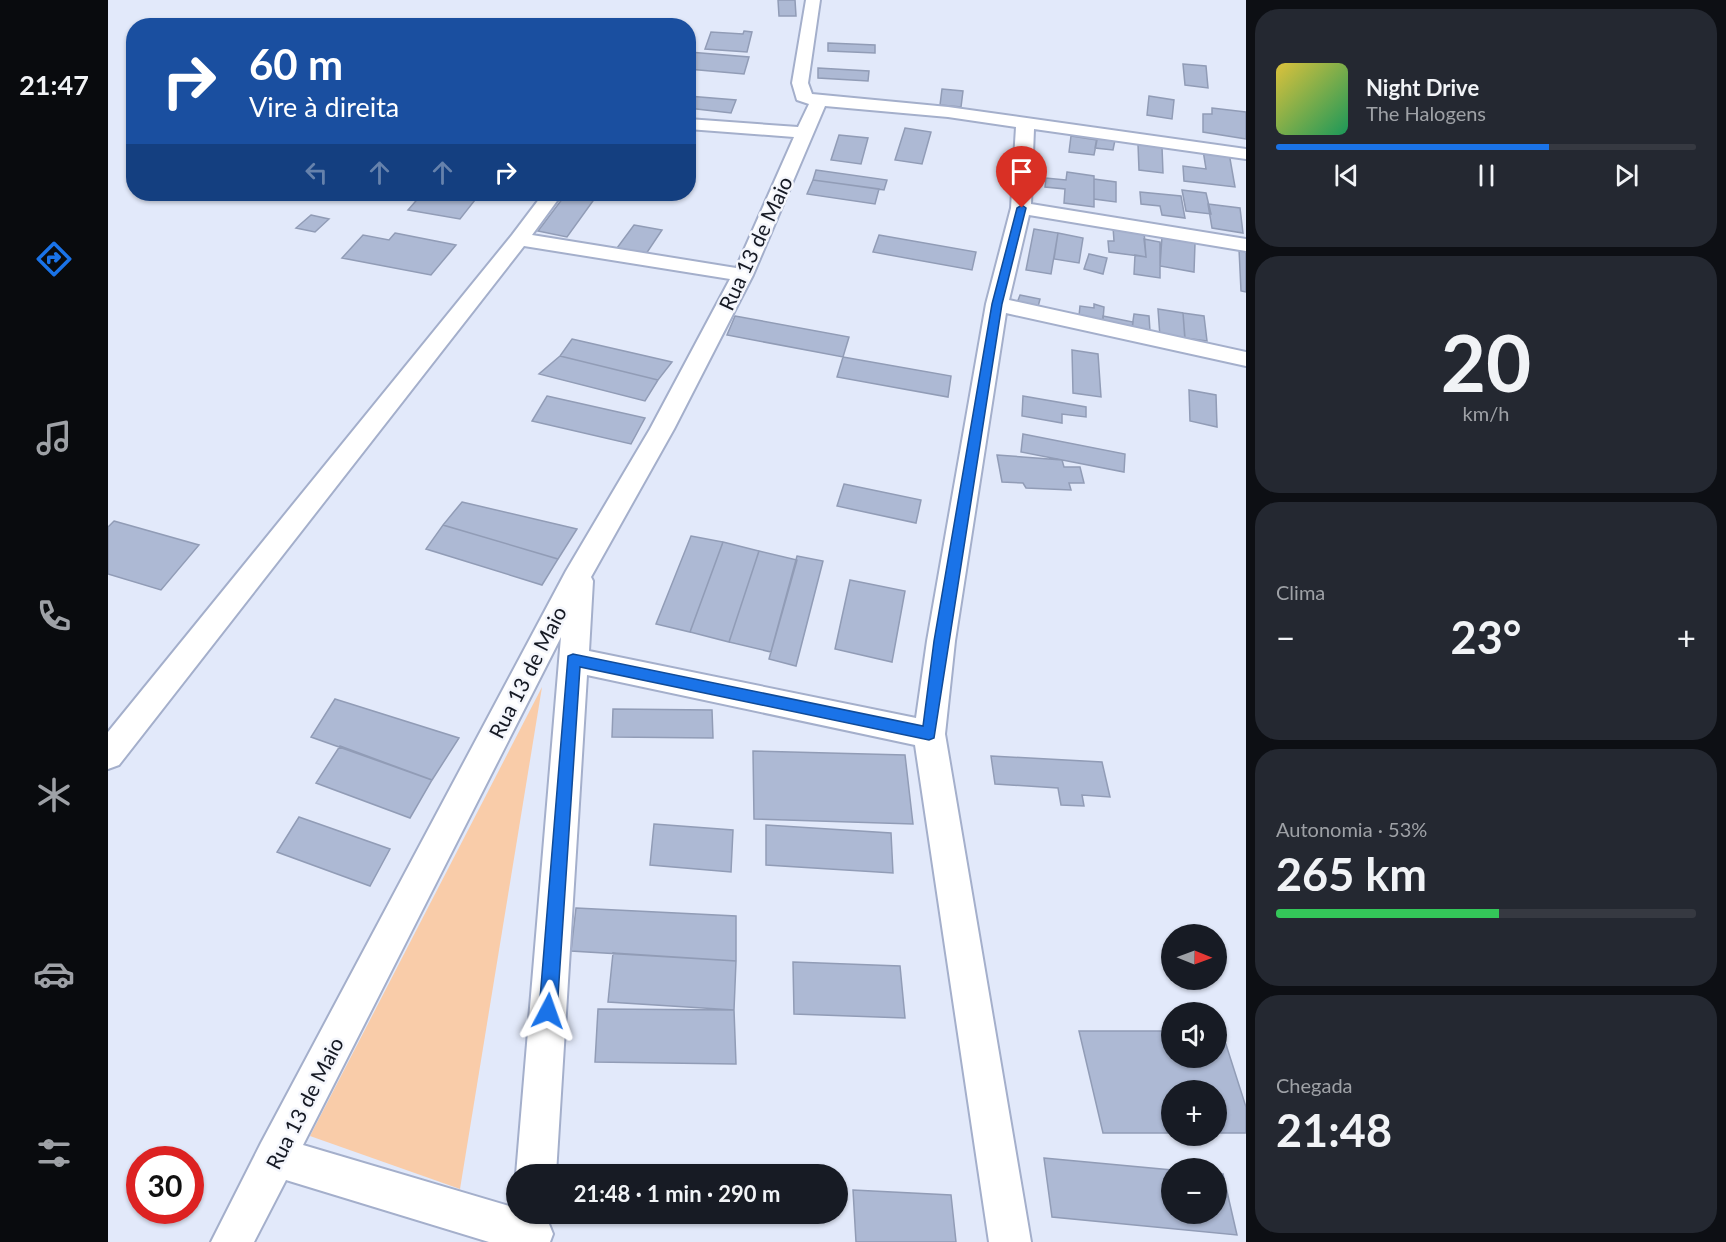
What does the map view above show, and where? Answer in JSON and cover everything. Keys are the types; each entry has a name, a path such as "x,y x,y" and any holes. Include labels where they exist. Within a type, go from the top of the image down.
{"street":[{"path":"813,0 800,82 802,96 819,100 948,112 1246,154"},
{"name":"Rua 13 de Maio","path":"232,1242 580,570 662,429 743,275 819,100"},
{"path":"1010,1242 929,734 941,641 997,304 1022,208 1025,123"},
{"path":"696,125 805,133"},
{"path":"108,755 547,201"},
{"path":"1022,208 1246,245"},
{"path":"519,239 743,275"},
{"path":"997,304 1246,359"},
{"path":"537,1164 580,570"},
{"path":"573,660 929,734"},
{"path":"275,1158 532,1230"}],"shaded area":[{"path":"542,687 460,1189 310,1136"}],"building":[{"path":"778,0 795,0 796,16 779,16"},
{"path":"744,31 752,32 747,52 705,49 711,32 743,34"},
{"path":"828,43 875,45 875,53 828,51"},
{"path":"696,53 749,57 744,74 696,70"},
{"path":"1183,64 1206,66 1208,88 1185,85"},
{"path":"818,68 869,71 868,81 818,78"},
{"path":"942,89 963,91 961,107 940,105"},
{"path":"1149,96 1174,100 1172,119 1147,115"},
{"path":"696,97 736,100 731,113 696,109"},
{"path":"1212,108 1246,112 1246,139 1203,132 1203,114 1212,114"},
{"path":"905,128 931,132 922,164 895,160"},
{"path":"839,135 868,138 861,164 831,160"},
{"path":"1071,136 1097,140 1094,155 1069,152"},
{"path":"1097,137 1115,140 1113,150 1095,148"},
{"path":"1138,144 1162,147 1163,173 1139,170"},
{"path":"1203,150 1229,153 1235,187 1184,181 1183,166 1206,169"},
{"path":"816,170 887,180 884,190 813,180"},
{"path":"1067,172 1094,176 1094,207 1064,203 1065,189 1045,187 1046,178 1066,180"},
{"path":"1094,179 1116,182 1116,202 1094,199"},
{"path":"813,180 879,189 875,204 807,194"},
{"path":"1182,190 1206,193 1211,214 1186,211"},
{"path":"1140,192 1181,196 1185,218 1162,215 1160,206 1141,204"},
{"path":"416,201 474,201 460,219 408,210"},
{"path":"561,201 593,201 567,237 538,231"},
{"path":"1208,204 1240,208 1243,233 1212,228"},
{"path":"311,215 329,219 315,232 296,228"},
{"path":"634,225 662,230 646,254 617,248"},
{"path":"1113,227 1144,231 1146,257 1109,252 1108,241 1114,241"},
{"path":"1034,229 1058,233 1051,274 1026,270"},
{"path":"395,233 456,245 431,275 342,258 363,235 389,240"},
{"path":"1058,233 1083,238 1079,263 1054,259"},
{"path":"879,235 976,252 972,270 873,252"},
{"path":"1162,237 1195,243 1194,272 1160,266"},
{"path":"1144,239 1160,242 1160,278 1134,274 1135,255 1146,257"},
{"path":"1239,249 1246,251 1246,292 1241,291"},
{"path":"1089,254 1107,258 1103,274 1084,269"},
{"path":"1020,295 1040,299 1038,307 1017,303"},
{"path":"1094,304 1104,307 1103,320 1079,316 1080,306 1094,308"},
{"path":"1158,309 1183,313 1185,341 1160,337"},
{"path":"1183,313 1204,316 1207,341 1185,338"},
{"path":"1134,314 1149,316 1150,331 1132,328"},
{"path":"735,316 849,337 843,357 727,335"},
{"path":"1103,316 1133,322 1132,331 1102,325"},
{"path":"572,339 672,362 658,380 560,356"},
{"path":"1072,350 1098,354 1101,397 1073,393"},
{"path":"560,356 658,380 645,401 539,374"},
{"path":"843,357 951,376 948,397 837,377"},
{"path":"1189,390 1216,395 1217,427 1190,421"},
{"path":"547,396 645,418 631,444 532,421"},
{"path":"1023,396 1086,407 1086,417 1062,414 1062,423 1022,416"},
{"path":"1023,434 1125,454 1124,472 1021,452"},
{"path":"997,455 1062,460 1064,467 1080,467 1084,483 1069,483 1071,490 1026,488 1023,483 1002,482"},
{"path":"844,484 921,500 916,523 837,506"},
{"path":"462,502 577,529 558,559 443,525"},
{"path":"114,521 199,545 161,590 108,574 108,527"},
{"path":"443,525 558,559 542,585 426,549"},
{"path":"691,536 723,542 690,632 656,624"},
{"path":"723,542 759,551 729,642 690,632"},
{"path":"759,551 797,560 771,652 729,642"},
{"path":"797,556 823,561 796,666 769,659"},
{"path":"850,580 905,591 892,662 835,649"},
{"path":"335,699 459,738 432,780 311,737"},
{"path":"613,709 712,710 713,738 612,737"},
{"path":"340,746 432,780 410,818 316,783"},
{"path":"753,751 905,755 913,824 754,819"},
{"path":"991,756 1102,762 1110,797 1082,795 1084,806 1061,805 1058,788 995,784"},
{"path":"299,817 390,849 370,886 277,852"},
{"path":"654,824 733,830 731,872 650,865"},
{"path":"766,825 891,833 893,873 766,865"},
{"path":"576,908 736,916 736,961 571,951"},
{"path":"613,953 736,961 734,1010 608,1002"},
{"path":"793,962 900,966 905,1018 794,1014"},
{"path":"598,1009 734,1010 736,1064 595,1062"},
{"path":"1079,1031 1161,1031 1161,1068 1227,1068 1227,1048 1246,1107 1246,1133 1227,1133 1227,1080 1161,1080 1161,1133 1103,1133"},
{"path":"1044,1158 1161,1169 1161,1224 1227,1224 1227,1191 1237,1235 1052,1217"},
{"path":"853,1190 951,1195 956,1242 856,1242"}],"route":[{"path":"548,1011 573,660 929,734 941,641 997,304 1022,208"}]}
